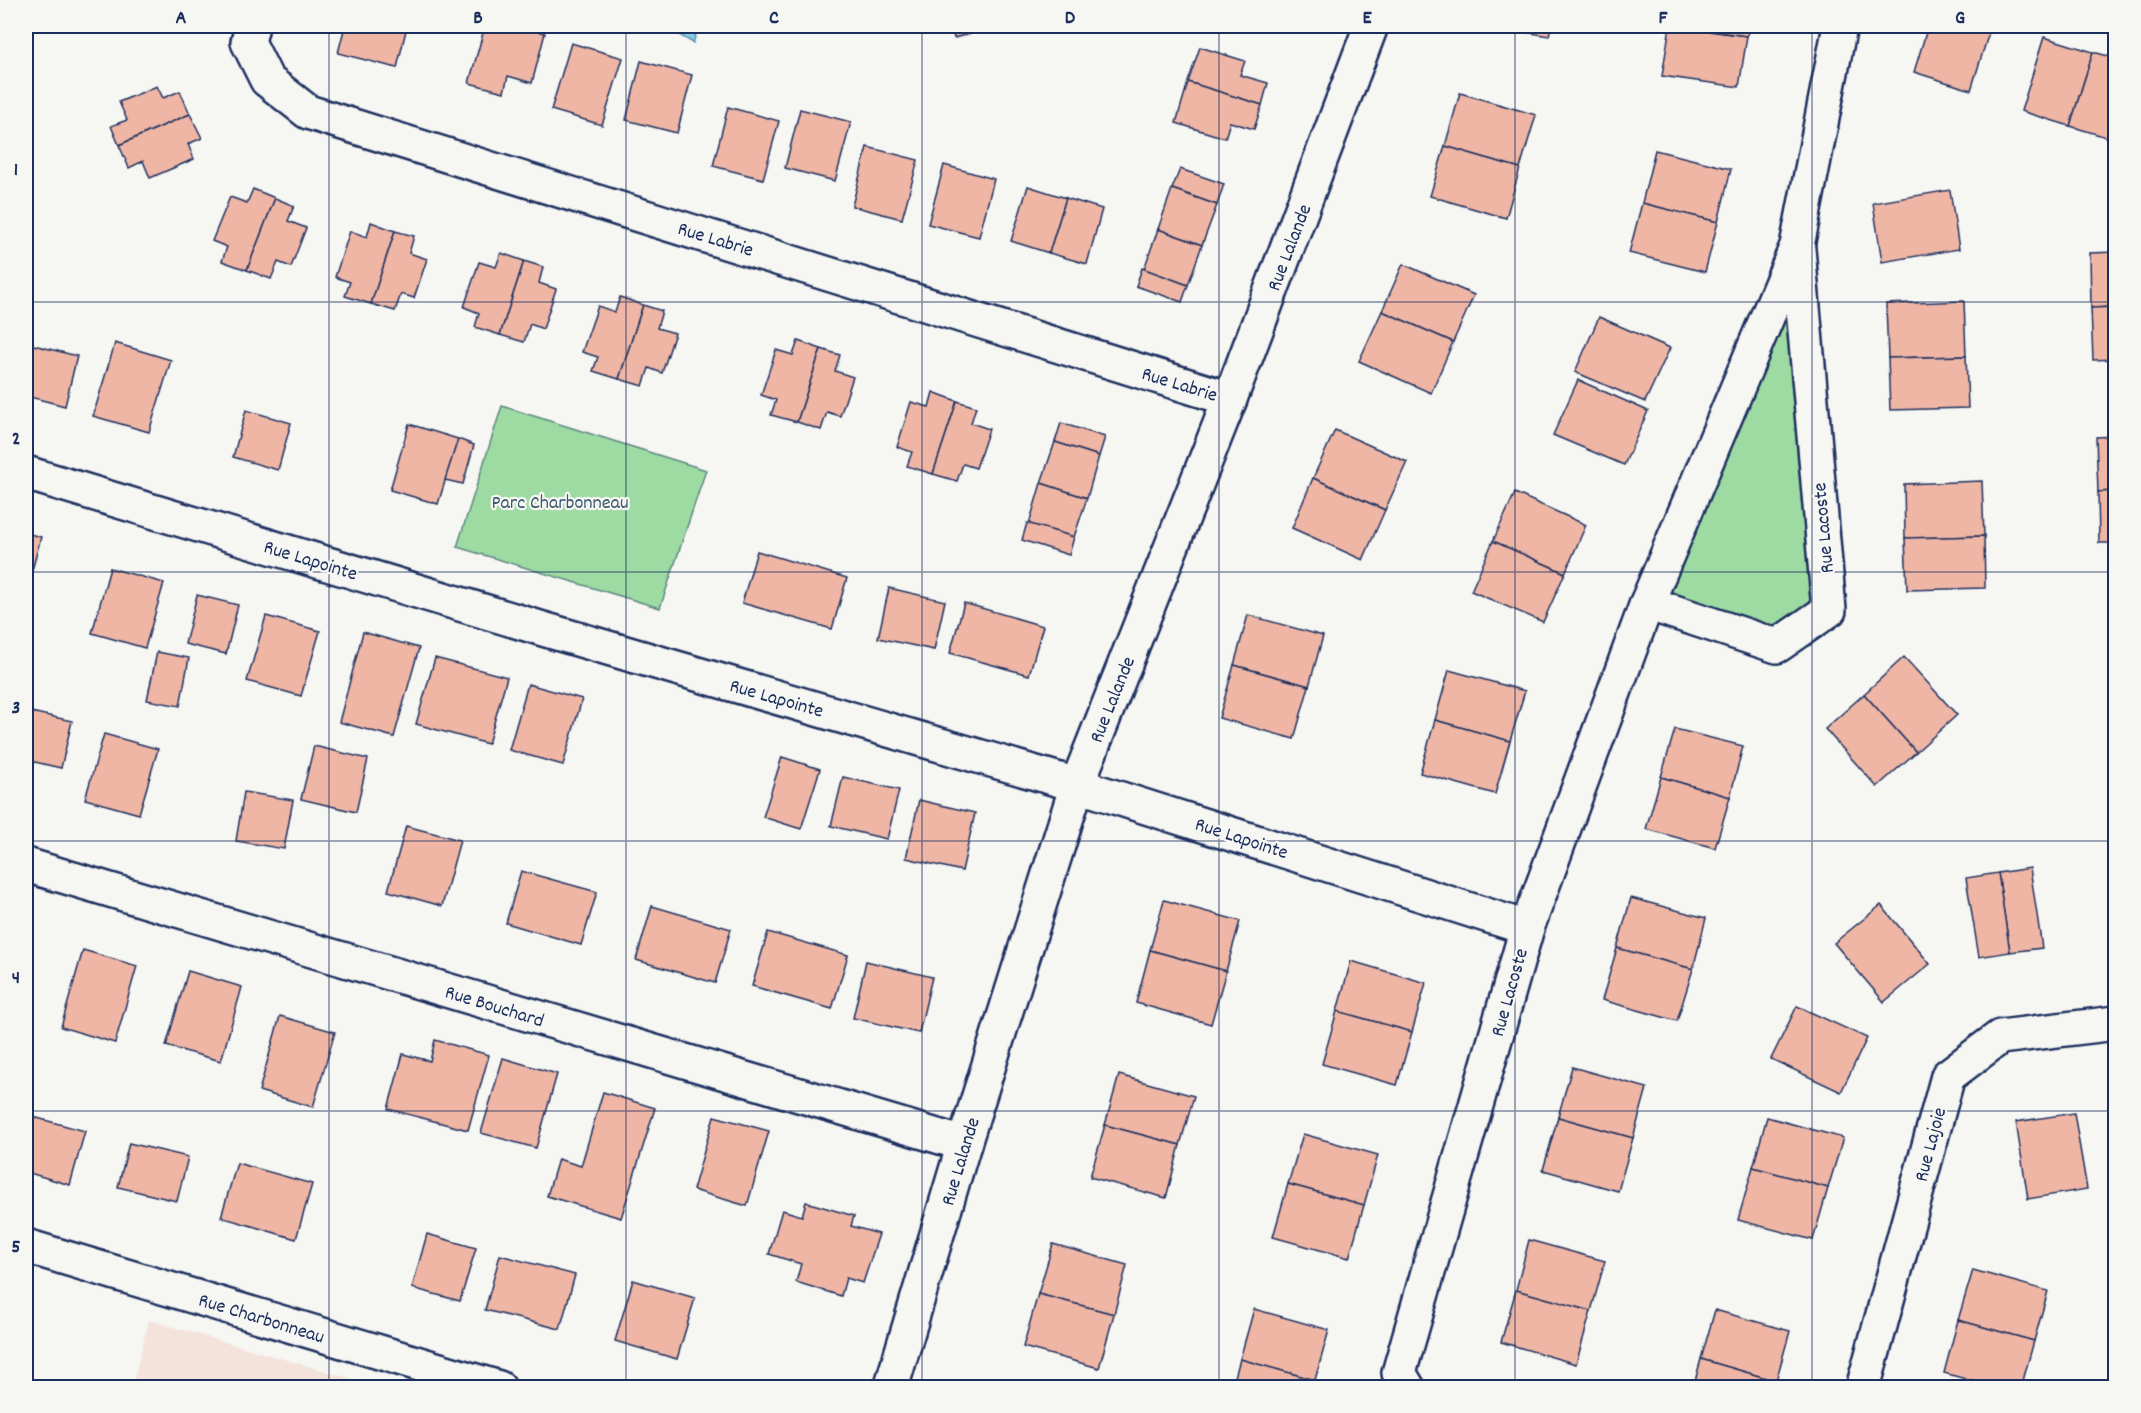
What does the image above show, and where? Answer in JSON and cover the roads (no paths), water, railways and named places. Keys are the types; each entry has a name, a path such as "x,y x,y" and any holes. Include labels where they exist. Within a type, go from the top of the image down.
{"street":[{"name":"Rue Labrie","path":"252,26 248,42 267,80 308,112 1230,399"},
{"name":"Rue Lalande","path":"891,1388 963,1144 1077,784 1230,399 1371,26"},
{"name":"Rue Lacoste","path":"1408,1388 1399,1372 1527,928 1647,603 1797,246 1840,26"},
{"name":"Rue Lacoste","path":"1647,603 1777,646 1829,610 1797,246"},
{"name":"Rue Lapointe","path":"26,473 543,629 1077,784 1527,928"},
{"name":"Rue Bouchard","path":"26,865 963,1144"},
{"name":"Rue Lajoie","path":"1863,1388 1948,1076 2000,1038 2115,1023"},
{"name":"Rue Charbonneau","path":"26,1246 499,1388"}],"water":[{"path":"654,26 699,26 693,43 669,29 656,32"}],"park label":[{"name":"Parc Charbonneau","path":"560,501"}]}
